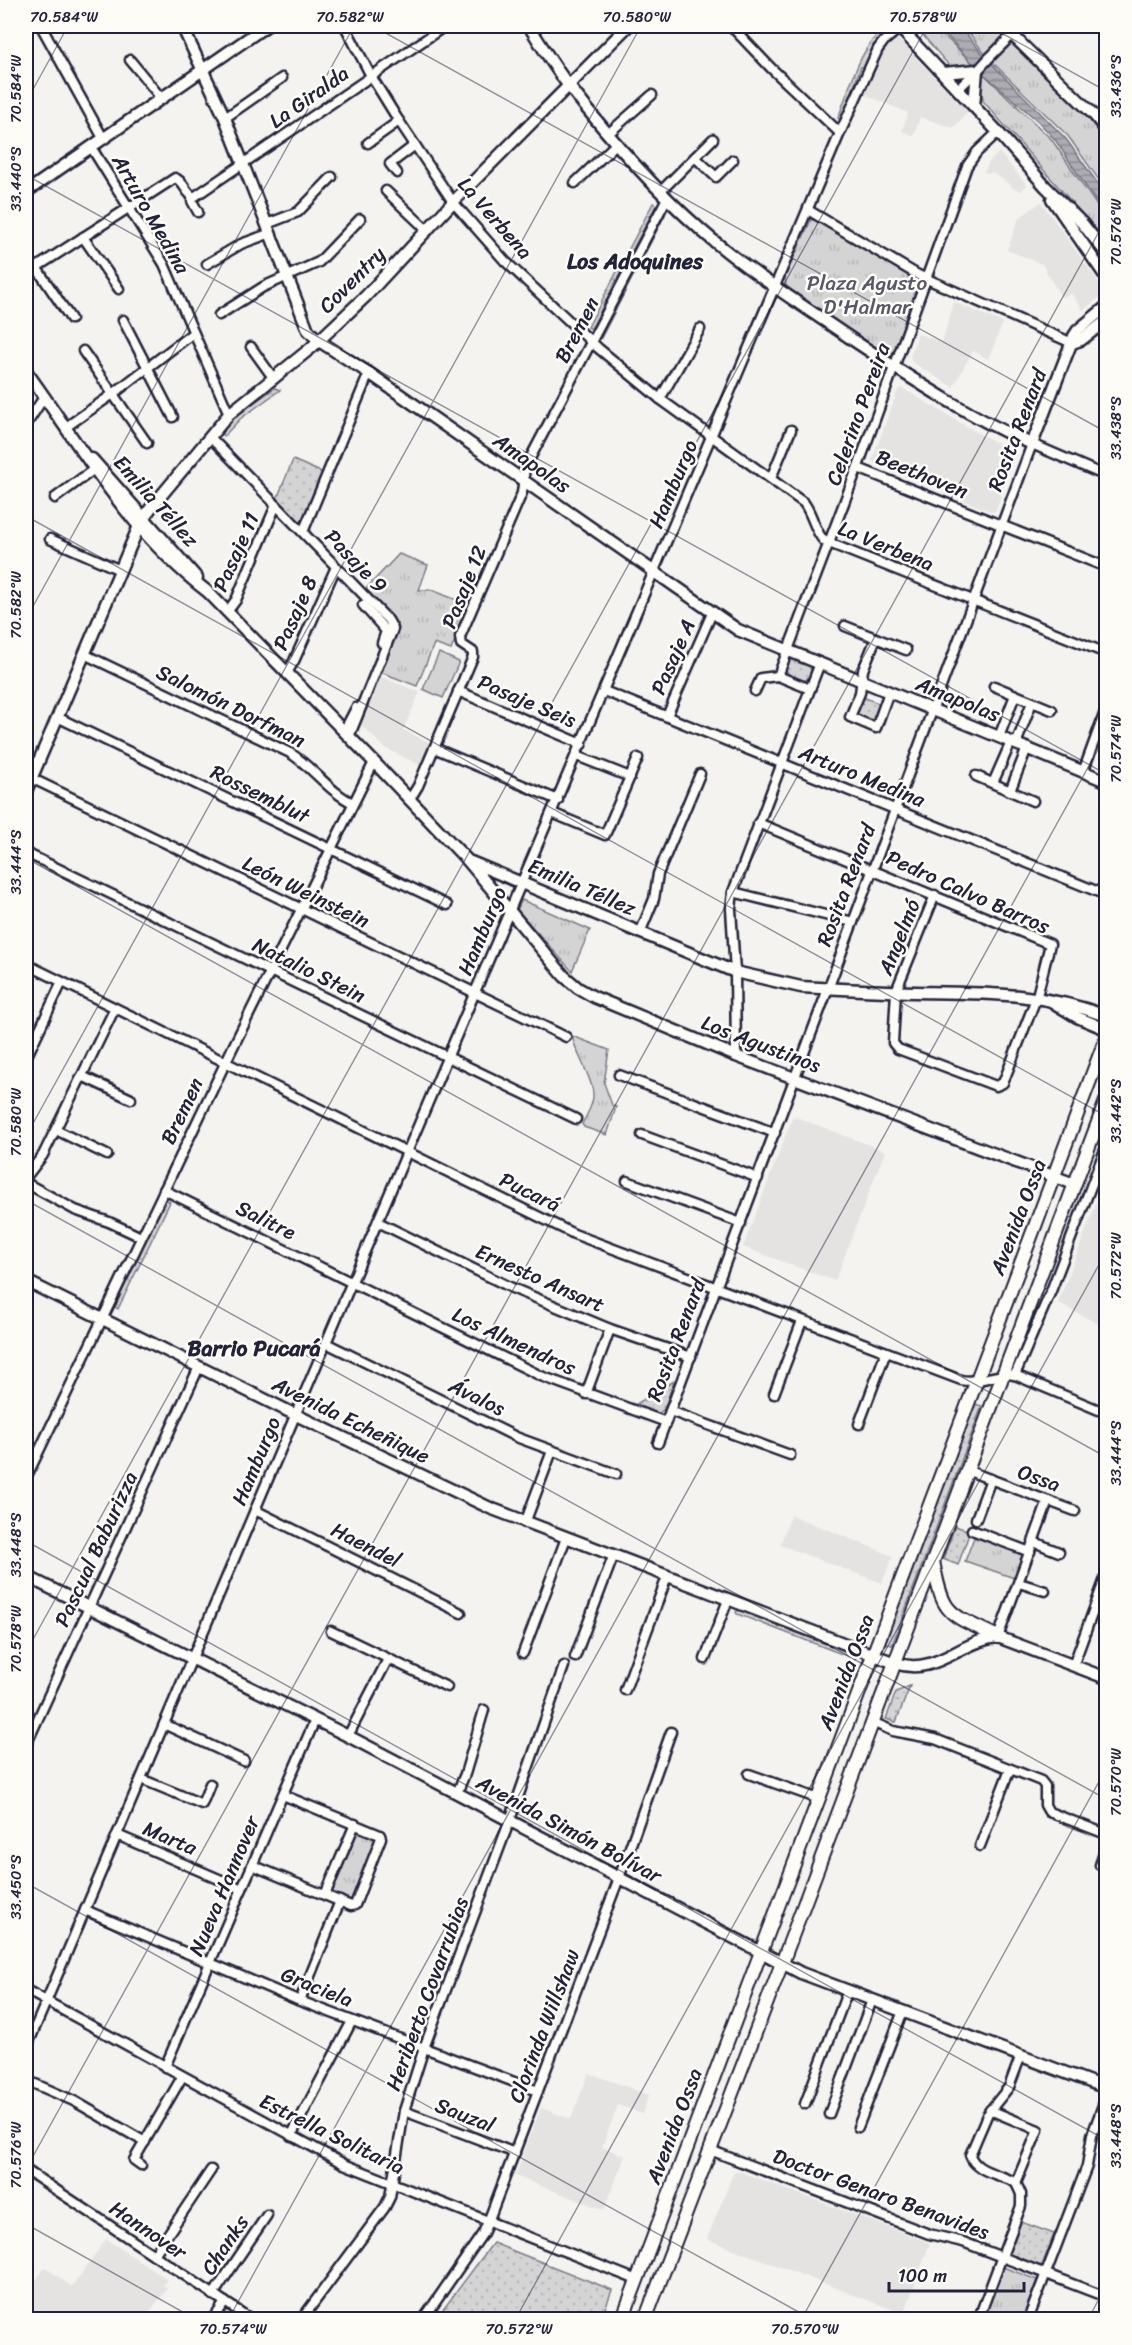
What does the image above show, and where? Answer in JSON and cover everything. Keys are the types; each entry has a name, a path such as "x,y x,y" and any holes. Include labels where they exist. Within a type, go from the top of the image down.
{"main road":[{"name":"Avenida Ossa","path":"622,2319 1107,1038"},
{"name":"Avenida Ossa","path":"645,2319 782,1963 966,1470 1009,1374 1074,1185 1107,1101"},
{"path":"933,1560 946,1608 954,1616 998,1637"}],"street":[{"name":"Arturo Medina","path":"41,26 103,138"},
{"name":"Amapolas","path":"182,26 225,118 308,330 319,341 369,373 738,630 1107,782"},
{"name":"La Verbena","path":"345,26 371,76 399,122 453,202 505,261 591,342 660,399 804,503 810,511 818,535 828,543 1107,653"},
{"name":"La Giralda","path":"193,197 445,26"},
{"path":"529,26 568,86 664,195 709,236 775,288 894,367 963,409 1032,444 1107,476"},
{"name":"Coventry","path":"26,791 141,522 229,414 319,341 366,296 453,202 628,26"},
{"path":"731,26 840,134"},
{"path":"899,26 1045,186 1082,223 1107,253"},
{"name":"Hamburgo","path":"26,2049 840,134 878,49 899,26"},
{"path":"1003,26 1107,130"},
{"path":"958,89 1020,26"},
{"path":"26,192 262,27"},
{"path":"130,60 161,98"},
{"path":"943,73 978,70"},
{"path":"974,106 978,70"},
{"path":"225,118 282,78"},
{"path":"609,133 652,95"},
{"path":"368,143 399,122"},
{"name":"Celerino Pereira","path":"787,650 858,468 968,166 977,152 998,132"},
{"name":"Bremen","path":"523,481 525,468 664,195 713,139"},
{"path":"575,183 617,143"},
{"path":"397,173 390,164 415,145"},
{"name":"Arturo Medina","path":"91,147 164,264 229,414"},
{"path":"695,157 716,177 734,160"},
{"path":"207,264 298,212 332,177"},
{"path":"26,274 176,178 193,197 192,201 198,212"},
{"path":"1045,186 1107,277"},
{"path":"386,191 428,231"},
{"path":"808,210 926,279 1072,343 1081,340 1107,321"},
{"path":"219,315 263,287 319,262 360,219"},
{"path":"83,237 119,289"},
{"path":"36,267 71,319"},
{"name":"Rosita Renard","path":"658,1443 1032,444 1078,330 1107,307"},
{"path":"123,320 146,369 173,417"},
{"path":"660,399 700,329"},
{"path":"66,428 193,333"},
{"path":"251,346 274,379"},
{"path":"83,351 147,443"},
{"name":"Emilia Téllez","path":"26,371 93,470 141,522 186,564 208,592 468,861 735,972 781,984 828,989 1036,996 1070,1003 1107,1016"},
{"path":"303,532 369,373"},
{"path":"26,425 44,397"},
{"path":"771,478 791,430"},
{"name":"Pasaje 9","path":"210,437 388,620 393,629 346,734"},
{"name":"Emilia Téllez","path":"73,438 141,522"},
{"name":"Beethoven","path":"858,468 1107,567"},
{"name":"Emilia Téllez","path":"55,498 93,470"},
{"name":"Pasaje 12","path":"410,799 418,786 473,652 461,644 460,637 522,493 523,481"},
{"name":"Pasaje 11","path":"227,612 236,600 276,505"},
{"path":"50,539 120,570"},
{"name":"Pasaje 8","path":"286,673 294,661 336,567"},
{"path":"346,734 386,631 363,605"},
{"name":"Pasaje A","path":"667,716 712,613"},
{"name":"Amapolas","path":"845,626 906,650"},
{"name":"Amapolas","path":"876,638 863,670 860,693 850,717 876,728 890,692"},
{"path":"778,676 787,650"},
{"name":"Salomón Dorfman","path":"84,654 301,759 341,796 353,803"},
{"path":"736,1056 735,972 731,909 733,892 819,663"},
{"path":"755,691 761,678 778,676 810,689"},
{"path":"994,687 1052,710"},
{"name":"Pasaje Seis","path":"458,691 582,744"},
{"name":"Arturo Medina","path":"604,691 1107,895"},
{"path":"999,737 1015,695"},
{"path":"1014,743 1032,702"},
{"path":"1083,772 1107,709"},
{"name":"Rossemblut","path":"57,717 447,904"},
{"name":"Amapolas","path":"993,783 1014,743"},
{"path":"434,748 558,800"},
{"path":"1010,791 1027,748"},
{"path":"577,756 630,777"},
{"path":"552,813 605,835 638,758"},
{"name":"Bremen","path":"26,1478 226,1062 374,762"},
{"path":"640,933 655,896 657,879 700,774"},
{"path":"976,776 1033,801"},
{"name":"León Weinstein","path":"31,778 566,1037"},
{"name":"Pedro Calvo Barros","path":"758,823 1050,944 1036,996"},
{"name":"Natalio Stein","path":"26,853 576,1119"},
{"name":"Los Agustinos","path":"468,861 564,976 578,988 594,997 736,1056 1089,1191"},
{"path":"733,892 854,922"},
{"name":"Angelmó","path":"896,991 935,895"},
{"name":"Pucará","path":"26,964 574,1234 961,1380 977,1380 1009,1374"},
{"path":"26,1058 62,982"},
{"path":"896,991 895,1046 996,1086 1003,1083 1036,996"},
{"name":"Emilia Téllez","path":"1048,999 1077,1017 1107,1029"},
{"path":"26,1177 43,1155 115,1008"},
{"path":"619,1075 775,1133"},
{"path":"82,1076 130,1099"},
{"path":"56,1130 107,1155"},
{"path":"642,1135 758,1178"},
{"name":"Avenida Ossa","path":"1009,1374 1107,1147"},
{"path":"627,1181 741,1223"},
{"path":"26,1183 75,1210 141,1237"},
{"name":"Salitre","path":"164,1190 352,1282"},
{"name":"Ernesto Ansart","path":"378,1222 512,1288 610,1329 691,1357"},
{"name":"Avenida Echeñique","path":"26,1281 451,1490 613,1557 895,1663 911,1667 925,1666 981,1640 998,1637"},
{"name":"Los Almendros","path":"352,1282 541,1376 666,1422"},
{"path":"774,1394 802,1321"},
{"path":"586,1394 610,1329"},
{"name":"Ávalos","path":"326,1343 516,1437 616,1474"},
{"path":"859,1424 886,1352"},
{"name":"Pascual Baburizza","path":"26,1745 199,1367"},
{"path":"1009,1374 1107,1413"},
{"path":"670,1411 790,1455"},
{"path":"525,1522 552,1451"},
{"name":"Ossa","path":"966,1470 1075,1511"},
{"name":"Ossa","path":"976,1519 991,1479"},
{"path":"1048,1501 998,1637 1107,1678"},
{"name":"Haendel","path":"255,1510 461,1613"},
{"path":"972,1530 1030,1552"},
{"path":"523,1653 566,1538"},
{"path":"1034,1542 1059,1552"},
{"path":"575,1657 613,1557"},
{"name":"Avenida Simón Bolívar","path":"26,1576 348,1736 782,1963 873,2000 1107,2088"},
{"path":"1073,1666 1107,1576"},
{"path":"625,1690 667,1577"},
{"path":"1019,1582 1045,1592"},
{"path":"705,1659 728,1600"},
{"path":"1095,1608 1107,1612"},
{"path":"331,1631 447,1687"},
{"path":"348,1736 388,1659"},
{"name":"Heriberto Covarrubias","path":"301,2319 385,2206 393,2185 404,2111 424,2048 510,1820 564,1666"},
{"path":"457,1793 484,1710"},
{"name":"Nueva Hannover","path":"165,2067 315,1720"},
{"path":"872,1722 893,1731 935,1739 1043,1782 1046,1789 1045,1805 1049,1812 1107,1834"},
{"path":"164,1724 244,1761"},
{"name":"Clorinda Willshaw","path":"423,2319 483,2233 488,2222 620,1878 671,1732"},
{"path":"980,1846 1010,1769"},
{"path":"748,1774 819,1799"},
{"path":"141,1779 202,1804 210,1784"},
{"path":"252,1865 354,1906 381,1838 380,1835 283,1795"},
{"path":"326,1895 355,1824"},
{"name":"Marta","path":"117,1835 242,1889"},
{"path":"1100,1865 1107,1846"},
{"path":"300,2001 340,1901"},
{"name":"Graciela","path":"85,1910 300,2001 538,2091"},
{"name":"Estrella Solitaria","path":"26,1990 344,2164 637,2280"},
{"path":"805,2104 848,1990"},
{"path":"829,2114 873,2000"},
{"path":"858,2127 903,2011"},
{"path":"291,2136 352,2021"},
{"path":"978,2319 1021,2206 1021,2194 1016,2183 981,2168 971,2159 972,2150 990,2110 1009,2086 1021,2055"},
{"path":"141,2165 134,2160 182,2077"},
{"path":"26,2080 74,2101 145,2142"},
{"path":"1028,2319 1087,2166 1092,2135 1107,2097"},
{"path":"990,2110 1038,2130 1016,2183"},
{"name":"Sauzal","path":"404,2111 514,2153"},
{"name":"Doctor Genaro Benavides","path":"710,2150 929,2234 963,2242 1107,2297"},
{"name":"Hannover","path":"26,2170 252,2319"},
{"path":"154,2255 211,2170"},
{"name":"Chanks","path":"213,2295 267,2215"},
{"path":"213,2319 225,2302"}],"shaded area":[{"path":"938,26 960,26 986,58 1066,139 1106,195 1106,217 1056,141 1040,123 976,67"},
{"path":"894,38 899,40 968,112 953,128 920,117 914,136 902,131 908,113 861,93 879,53"},
{"path":"999,152 1027,185 1021,191 1011,187 991,172 990,174 984,172"},
{"path":"1041,202 1105,291 1083,310 1072,294 1061,297 1042,264 1007,250 1019,218"},
{"path":"954,302 1003,323 988,359 973,351 953,387 912,362 910,356 918,334 942,342"},
{"path":"902,388 1013,451 1015,454 996,510 992,512 874,463 872,460 898,390"},
{"path":"378,676 420,692 403,730 432,744 422,766 385,748 358,722"},
{"path":"793,1116 885,1151 835,1281 743,1247"},
{"path":"1106,1178 1106,1328 1058,1303"},
{"path":"791,1515 893,1556 882,1583 780,1545"},
{"path":"589,2073 649,2095 642,2114 618,2105 602,2147 625,2156 604,2210 515,2176 541,2108 571,2119"},
{"path":"734,2171 930,2243 904,2314 707,2239"},
{"path":"106,2239 167,2279 163,2285 168,2288 144,2319 26,2320 26,2295 45,2267 72,2287"}],"green space":[{"path":"915,26 934,26 1052,140 1106,219 1106,241 983,101 980,81 951,68"},
{"path":"964,26 997,26 1010,44 1015,44 1082,108 1106,139 1106,190 1068,136 987,57"},
{"path":"885,27 888,32 874,45 865,66 861,67 841,121 838,118 862,57 868,46"},
{"path":"653,203 656,205 591,329 588,327"},
{"path":"663,213 665,215 601,338 599,336"},
{"name":"Plaza Agusto D'Halmar","path":"811,220 816,220 916,280 918,286 894,352 887,355 786,286 785,277"},
{"path":"275,388 280,390 240,419 224,436 220,433 235,416"},
{"path":"293,460 323,473 301,526 276,501"},
{"path":"399,554 428,565 419,590 432,590 469,605 451,650 434,644 417,686 378,671 396,624 363,592"},
{"path":"439,653 459,662 443,698 423,689"},
{"path":"791,660 810,667 808,679 802,681 789,675 785,668"},
{"path":"860,696 883,705 874,726 852,716"},
{"path":"522,900 590,930 572,971 517,910"},
{"path":"572,1036 609,1050 604,1083 612,1105 616,1107 607,1135 584,1127 582,1124 593,1098 593,1091"},
{"path":"165,1199 170,1202 118,1309 115,1307"},
{"path":"674,1381 664,1409 658,1414 633,1406"},
{"path":"975,1404 982,1406 892,1645 885,1643"},
{"path":"955,1526 970,1531 958,1565 943,1559"},
{"path":"975,1535 1020,1551 1024,1558 1017,1579 965,1561"},
{"path":"741,1608 857,1653 855,1659 737,1614 736,1612"},
{"path":"910,1686 896,1722 886,1719 896,1692"},
{"path":"357,1827 380,1837 352,1903 329,1894"},
{"path":"1021,2222 1054,2234 1041,2268 1008,2255"},
{"path":"493,2243 612,2290 601,2319 436,2319"},
{"path":"1003,2267 1037,2280 1022,2319 983,2319"}],"district":[{"name":"Los Adoquines","path":"635,261"},
{"name":"Barrio Pucará","path":"254,1348"}]}
